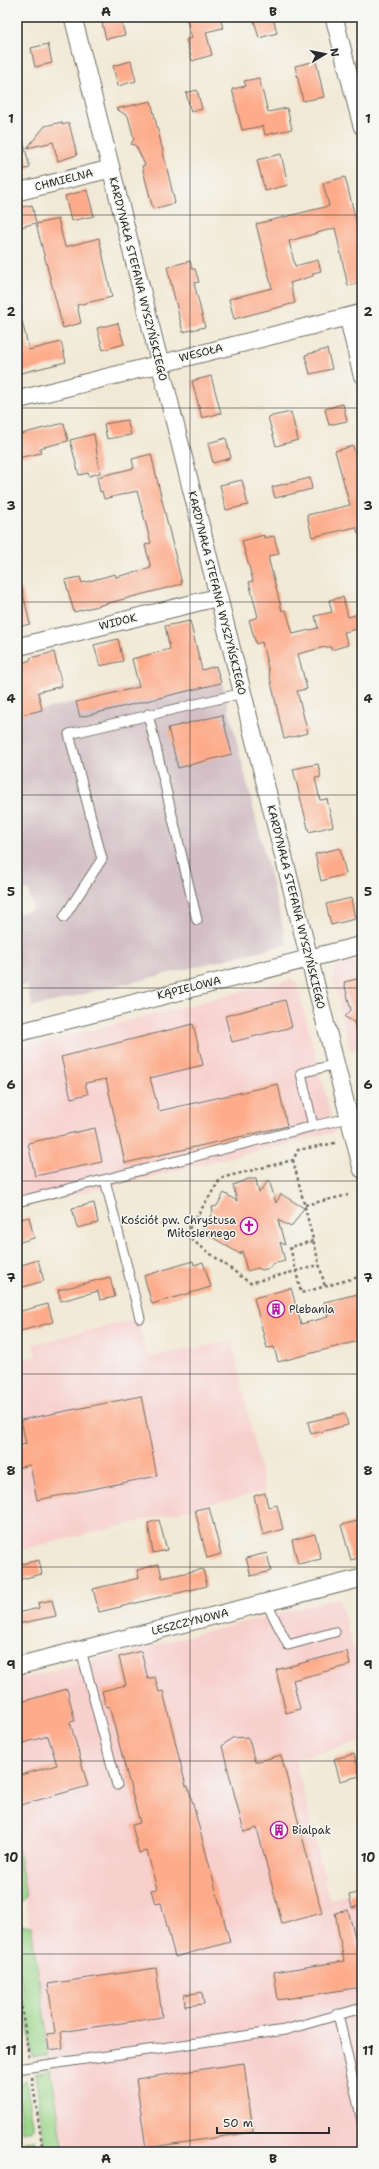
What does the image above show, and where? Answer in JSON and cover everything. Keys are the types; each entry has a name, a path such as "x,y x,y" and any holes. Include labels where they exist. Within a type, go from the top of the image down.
{"street":[{"name":"KARDYNAŁA STEFANA WYSZYŃSKIEGO","path":"73,17 362,1169"},
{"path":"334,17 362,126"},
{"name":"CHMIELNA","path":"17,192 110,169"},
{"path":"355,315 362,375"},
{"name":"WESOŁA","path":"17,400 355,315"},
{"name":"WIDOK","path":"17,647 219,597"},
{"name":"KĄPIELOWA","path":"17,1033 362,945"},
{"name":"LESZCZYNOWA","path":"17,1666 362,1578"}],"lane":[{"path":"64,917 102,860 69,734 148,714 243,693"},
{"path":"148,714 197,920"},
{"path":"313,1126 300,1073 336,1064"},
{"path":"17,1202 349,1118"},
{"path":"104,1180 140,1318"},
{"path":"266,1602 288,1645 335,1632"},
{"path":"81,1650 117,1785"},
{"path":"17,2069 286,2030 362,2008"},
{"path":"338,2014 362,2121"}],"path":[{"path":"325,1286 294,1160 298,1150 335,1143"},
{"path":"294,1160 221,1178 185,1235 250,1283 320,1265"},
{"path":"305,1205 348,1195"},
{"path":"314,1241 290,1247 301,1293 362,1276"}],"shaded area":[{"path":"218,666 287,944 32,1007 27,985 17,987 17,914 33,909 28,890 17,893 17,716"},
{"path":"362,960 362,1047 350,1050 333,979 334,967"},
{"path":"292,979 297,983 335,1132 17,1209 17,1049"},
{"path":"137,1319 148,1357 232,1341 265,1491 17,1551 17,1361 36,1356 33,1344"},
{"path":"339,1598 362,1676 362,1741 295,1759 330,1899 362,1891 362,2152 64,2152 17,1843 17,1680"}],"green space":[{"path":"17,1843 26,1896 22,1902 17,1904"},
{"path":"17,1924 31,1926 47,2034 45,2035 48,2056 32,2057 17,1954"},
{"path":"17,2019 22,2055 17,2052"},
{"path":"51,2070 64,2152 46,2152 35,2074"},
{"path":"26,2080 34,2130 22,2132 17,2091 20,2085"},
{"path":"35,2140 37,2152 25,2152 24,2141"}],"building":[{"path":"120,17 125,35 106,39 101,19"},
{"path":"186,17 220,17 223,28 206,32 212,55 192,61 186,40 192,38"},
{"path":"253,17 273,17 277,33 259,38"},
{"path":"48,44 52,63 35,67 31,48"},
{"path":"131,61 136,81 118,86 113,66"},
{"path":"316,61 324,97 303,101 295,66"},
{"path":"259,78 268,112 287,108 292,129 265,135 263,126 242,130 232,89 246,86 244,81"},
{"path":"197,90 202,109 191,112 186,93"},
{"path":"151,101 175,203 153,209 142,166 145,165 136,146 131,144 134,139 128,116 116,109"},
{"path":"62,122 62,125 69,123 77,155 58,161 53,142 27,148 45,126"},
{"path":"17,132 21,132 30,168 17,171"},
{"path":"281,154 288,185 265,191 257,160"},
{"path":"345,177 362,244 362,283 348,286 335,228 289,241 295,266 318,260 321,271 313,273 313,276 290,283 295,303 234,319 229,299 272,288 256,224 329,206 323,183"},
{"path":"87,190 94,216 71,221 65,196"},
{"path":"32,205 36,223 17,228 17,208"},
{"path":"58,219 65,247 99,238 112,297 77,305 81,323 63,328 36,224"},
{"path":"190,261 192,269 195,269 199,282 194,283 205,327 183,332 167,267"},
{"path":"22,321 29,350 61,342 66,362 17,374 17,322"},
{"path":"118,323 124,344 103,350 97,328"},
{"path":"327,349 332,369 310,374 305,355"},
{"path":"211,376 221,413 202,418 192,381"},
{"path":"343,404 347,421 329,425 325,409"},
{"path":"291,412 298,440 276,446 268,417"},
{"path":"127,420 131,435 107,439 104,424"},
{"path":"64,423 68,441 40,448 41,453 17,458 17,435"},
{"path":"94,434 100,473 89,476 88,473 79,475 70,440"},
{"path":"226,438 231,458 213,463 208,443"},
{"path":"353,446 362,480 362,533 358,533 356,527 312,537 307,515 350,505 335,451"},
{"path":"151,454 182,584 74,612 65,580 80,577 82,583 115,574 116,577 151,568 145,545 151,543 137,491 104,499 102,491 100,492 97,477 134,468 132,459"},
{"path":"310,478 312,489 275,498 272,487"},
{"path":"242,480 248,505 226,510 220,485"},
{"path":"264,535 264,538 274,536 279,554 269,556 269,561 282,611 286,610 293,634 318,628 315,616 332,612 329,600 343,597 348,617 362,613 362,628 344,632 348,645 331,650 331,647 325,647 298,654 307,689 297,691 308,733 284,739 262,642 256,644 249,620 258,617 249,582 253,581 242,541"},
{"path":"22,589 30,624 17,627 17,590"},
{"path":"190,621 202,670 216,666 221,683 80,717 76,702 139,687 132,659 170,649 165,626"},
{"path":"118,639 123,661 100,666 94,645"},
{"path":"54,652 62,686 38,692 42,710 17,716 17,664 31,660 30,658"},
{"path":"222,715 232,754 178,768 168,728"},
{"path":"318,764 321,777 315,778 320,800 327,799 333,826 309,832 293,769"},
{"path":"340,848 346,874 321,881 315,854"},
{"path":"351,898 355,919 331,925 326,904"},
{"path":"362,978 362,1035 358,1035 354,1022 345,1017 351,1010 344,982"},
{"path":"285,1000 292,1027 232,1042 225,1016"},
{"path":"193,1024 203,1065 150,1078 159,1111 278,1084 287,1126 125,1163 106,1079 85,1083 88,1094 71,1098 61,1057"},
{"path":"95,1128 102,1162 35,1176 28,1143"},
{"name":"Kościół pw. Chrystusa Miłosiernego","path":"248,1179 256,1179 259,1193 269,1180 276,1203 281,1194 304,1208 291,1227 278,1220 285,1245 280,1242 285,1261 272,1264 270,1268 262,1270 258,1268 247,1271 242,1251 240,1254 202,1231 213,1211 212,1207 217,1206 224,1193 237,1201 233,1185"},
{"path":"94,1203 98,1223 77,1228 72,1208"},
{"path":"29,1217 34,1238 17,1243 17,1220"},
{"path":"38,1260 44,1281 23,1287 18,1266"},
{"path":"193,1261 194,1265 203,1262 211,1287 152,1304 144,1276"},
{"path":"110,1277 115,1297 100,1300 98,1291 61,1301 58,1290"},
{"path":"291,1288 301,1324 328,1317 324,1302 362,1293 362,1340 278,1362 274,1347 267,1348 254,1298"},
{"path":"48,1304 53,1322 17,1332 17,1312"},
{"path":"141,1396 157,1476 37,1500 30,1465 17,1468 17,1446 26,1444 21,1420"},
{"path":"345,1413 348,1425 311,1434 308,1422"},
{"path":"265,1493 268,1507 277,1505 283,1529 263,1535 254,1496"},
{"path":"209,1507 221,1554 207,1558 195,1510"},
{"path":"159,1520 167,1550 153,1553 148,1523"},
{"path":"362,1520 362,1557 351,1560 341,1525"},
{"path":"315,1534 321,1559 298,1564 292,1540"},
{"path":"267,1553 271,1571 251,1576 246,1558"},
{"path":"39,1560 42,1574 17,1580 17,1565"},
{"path":"159,1564 162,1578 203,1569 207,1586 99,1612 93,1589 139,1578 137,1570"},
{"path":"52,1600 56,1616 17,1624 17,1613 39,1608 38,1603"},
{"path":"141,1651 148,1679 155,1677 159,1692 163,1691 186,1786 188,1786 230,1942 175,1957 161,1903 155,1904 151,1890 157,1889 147,1851 139,1853 132,1825 140,1823 109,1706 106,1707 102,1691 126,1685 119,1657"},
{"path":"347,1651 350,1665 293,1680 300,1709 286,1713 276,1670"},
{"path":"67,1689 75,1721 70,1722 88,1786 17,1806 17,1776 57,1765 48,1736 17,1745 17,1703"},
{"name":"Bialpak","path":"247,1737 255,1762 281,1755 322,1913 282,1924 257,1828 244,1832 222,1746 232,1738"},
{"path":"354,1754 360,1776 340,1781 334,1759"},
{"path":"362,1892 362,1905 352,1908 349,1895"},
{"path":"348,1910 362,1965 362,1987 278,2000 274,1972 344,1961 335,1913"},
{"path":"156,1968 162,2017 61,2032 63,2048 49,2050 47,2034 55,2033 48,1984"},
{"path":"202,1992 204,2004 185,2006 184,1995"},
{"path":"244,2063 253,2132 146,2148 136,2079"}],"place":[{"name":"Kościół pw. Chrystusa Miłosiernego","path":"249,1226"},
{"name":"Plebania","path":"276,1309"},
{"name":"Bialpak","path":"279,1830"}]}
